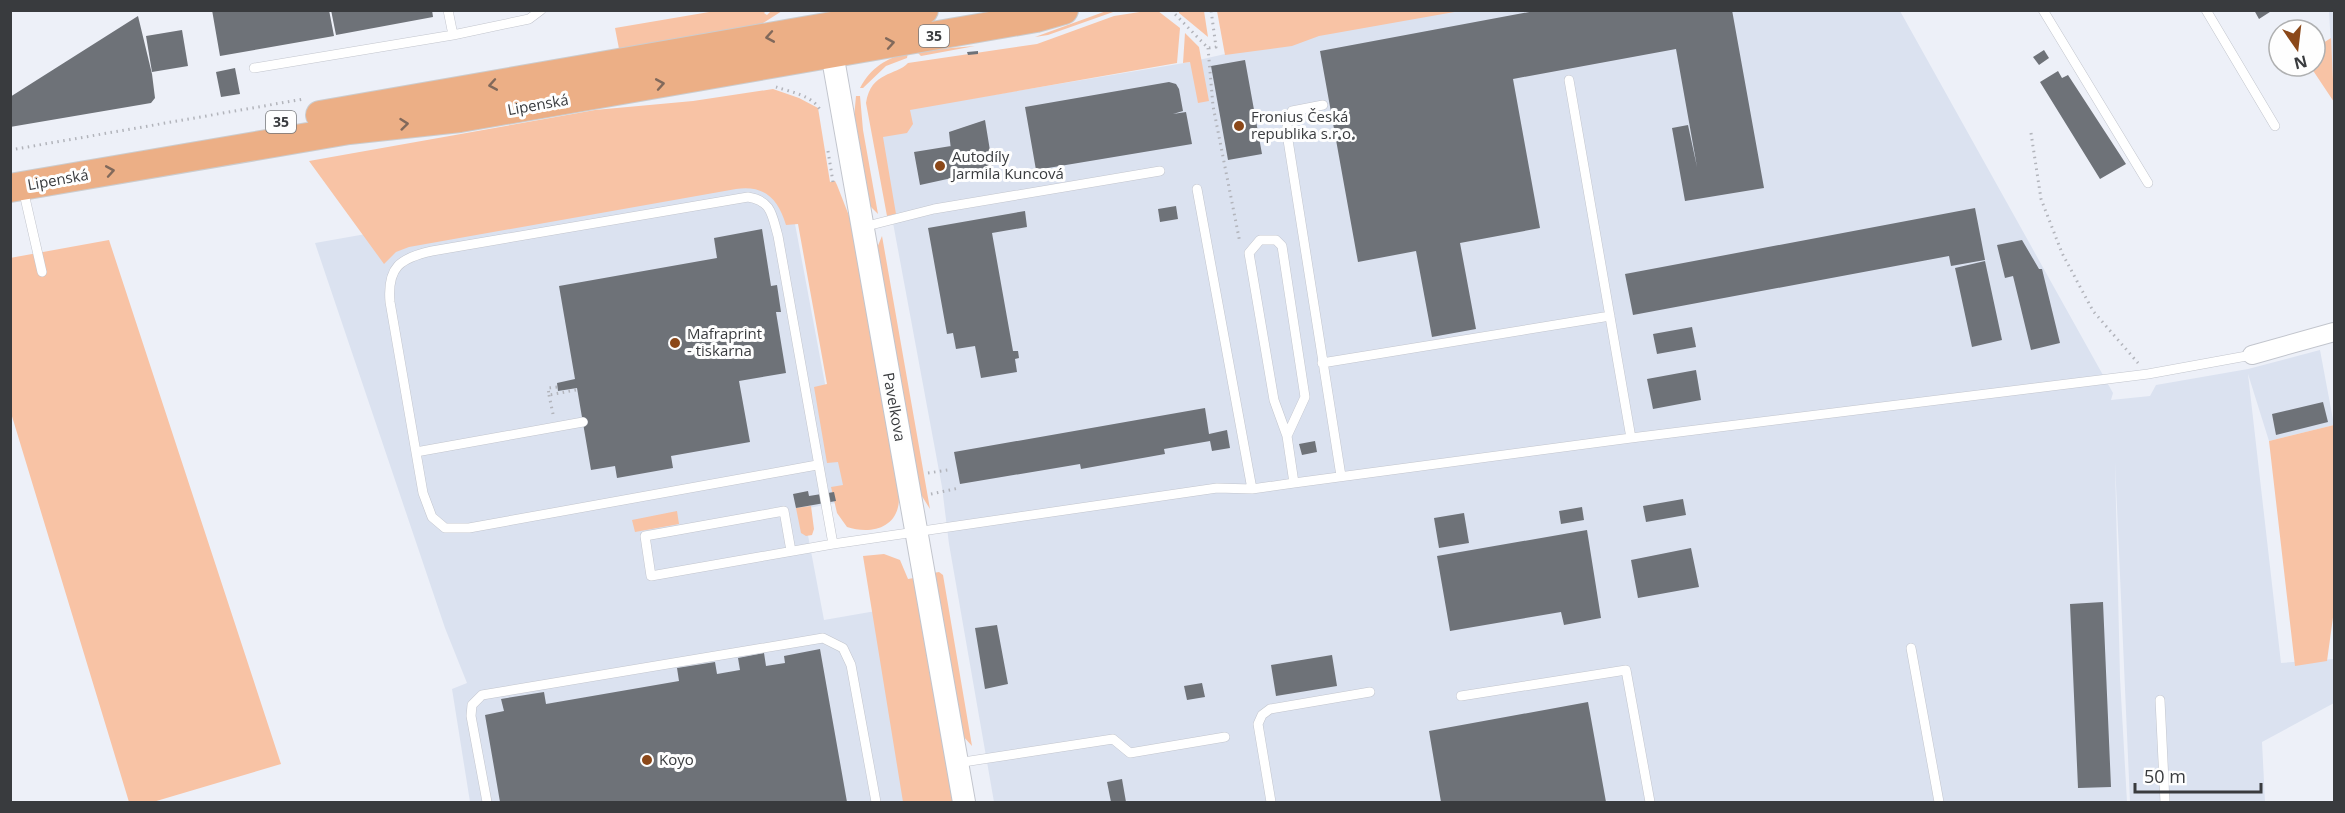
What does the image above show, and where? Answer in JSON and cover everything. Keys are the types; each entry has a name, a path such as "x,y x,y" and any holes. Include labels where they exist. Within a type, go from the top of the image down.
{"main road":[{"name":"Lipenská","path":"14,181 349,130 460,118 828,30 924,10"},
{"name":"Lipenská","path":"828,30 1064,10"}],"street":[{"name":"Pavelkova","path":"828,30 964,802"},
{"path":"2252,355 2334,332"}],"lane":[{"path":"448,10 453,35"},
{"path":"254,68 453,35 529,19 541,10"},
{"path":"2043,10 2148,183"},
{"path":"2206,10 2275,126"},
{"path":"1569,80 1631,438"},
{"path":"1323,105 1292,111 1287,121 1341,476"},
{"path":"862,227 934,209 1160,171"},
{"path":"14,181 42,272"},
{"path":"1197,189 1252,489"},
{"path":"818,465 452,529 437,524 427,508 416,452 388,287 391,275 407,258 432,251 748,197 761,200 772,209 833,544"},
{"path":"1287,436 1305,397 1282,246 1276,240 1260,240 1249,252 1274,400 1287,436 1294,483"},
{"path":"1322,363 1610,316"},
{"path":"791,551 784,511 645,536 651,576 916,531 1217,488 1252,489 1631,438 2148,374 2252,355"},
{"path":"416,452 583,422"},
{"path":"487,802 471,716 472,705 482,694 823,638 843,648 851,665 876,802"},
{"path":"1911,648 1939,802"},
{"path":"1461,696 1626,670 1650,802"},
{"path":"1271,802 1258,724 1262,715 1270,709 1370,693"},
{"path":"2160,700 2165,802"},
{"path":"957,763 1113,739 1130,753 1225,737"}],"path":[{"path":"1171,10 1208,48 1213,106 1240,243"},
{"path":"1208,48 1216,47 1211,10"},
{"path":"766,87 775,86 811,100 821,110 822,120"},
{"path":"811,100 816,98"},
{"path":"2031,133 2041,199 2062,253 2093,311 2148,374"},
{"path":"826,141 833,182"},
{"path":"554,420 548,388 557,387"},
{"path":"549,395 576,390"},
{"path":"928,473 948,470"},
{"path":"931,494 959,488"}],"shaded area":[{"path":"1109,10 1116,11 1048,35 1035,37"},
{"path":"715,11 766,11 764,13 767,15 771,11 782,11 757,27 620,54 615,28"},
{"path":"1158,11 1180,28 1177,63 910,110 913,124 907,133 883,137 896,214 887,216 866,103 873,85 878,80 908,63 1037,44 1114,16"},
{"path":"1179,11 1204,11 1208,37 1179,13"},
{"path":"1217,11 1460,11 1319,36 1292,46 1225,55"},
{"path":"1413,11 1900,11 2113,393 2111,400 2150,396 2156,385 2248,369 2320,350 2334,425 2269,441 2248,374 2281,663 2334,659 2334,703 2262,742 2265,802 2130,802 2115,462 2120,678 2127,802 994,802 949,544 942,487 873,115 1190,62"},
{"path":"2329,11 2334,11 2334,102"},
{"path":"1185,33 1199,47 1209,101 1198,103 1190,62 1183,63"},
{"path":"2331,38 2334,102 2318,78 2327,78 2327,40"},
{"path":"975,46 921,56 916,51"},
{"path":"908,52 907,58 886,66 863,88 860,88 874,69"},
{"path":"773,89 799,98 818,108 830,182 835,181 851,221 899,498 894,516 882,527 874,529 847,527 837,513 831,487 843,485 838,462 827,463 814,387 827,384 798,224 786,225 779,208 769,196 755,189 736,189 409,247 396,252 384,264 309,161 595,110 693,101"},
{"path":"856,96 860,96 863,130 878,214 870,206 854,118"},
{"path":"783,160 847,501 803,509 824,620 916,604 952,802 470,802 452,689 467,683 445,628 315,243"},
{"path":"882,236 930,509 920,493 877,248"},
{"path":"109,240 281,764 153,802 129,802 11,413 10,258"},
{"path":"2334,425 2334,610 2327,661 2295,666 2269,441"},
{"path":"811,506 814,529 812,535 806,536 801,533 796,508"},
{"path":"677,511 679,524 635,532 632,520"},
{"path":"884,554 900,560 908,579 914,578 953,802 903,802 863,556"},
{"path":"939,572 943,575 972,746 963,736 933,573"}],"building":[{"path":"212,10 329,10 334,36 220,56"},
{"path":"331,10 432,10 433,17 336,35"},
{"path":"1540,10 1732,10 1764,188 1685,201 1672,128 1688,125 1697,167 1676,49 1513,79 1540,228 1460,243 1476,329 1432,337 1416,251 1358,262 1320,51"},
{"path":"2254,10 2273,10 2259,19"},
{"path":"138,16 152,74 155,98 151,103 10,127 10,97"},
{"path":"182,30 188,66 152,72 146,36"},
{"path":"2044,50 2049,58 2039,65 2033,57"},
{"path":"978,51 978,54 968,55 967,52"},
{"name":"Fronius Česká republika s.r.o.","path":"1245,60 1262,154 1228,160 1211,66"},
{"path":"235,68 240,94 221,97 216,72"},
{"path":"2058,71 2062,78 2068,75 2126,164 2100,179 2040,82"},
{"path":"1169,82 1176,84 1179,89 1183,111 1173,114 1186,112 1192,144 1036,170 1025,107"},
{"path":"985,120 993,169 920,185 914,152 951,146 949,132"},
{"path":"1176,206 1178,219 1160,222 1158,209"},
{"path":"1975,208 1985,260 1951,266 1949,256 1633,315 1625,274"},
{"path":"1025,211 1027,227 992,233 1013,351 1018,351 1019,358 1015,359 1017,372 981,378 975,346 956,349 953,333 947,334 928,228"},
{"name":"Mafraprint - tiskarna","path":"762,229 771,286 777,285 781,312 776,312 786,373 739,381 750,442 671,456 673,468 617,478 615,466 591,470 577,388 558,391 557,383 575,379 559,286 717,258 714,238"},
{"path":"2022,240 2039,269 2042,269 2060,343 2031,350 2013,276 2005,278 1997,245"},
{"path":"1985,261 2002,340 1972,347 1955,268"},
{"path":"1692,327 1696,347 1657,354 1653,334"},
{"path":"1696,370 1701,400 1653,409 1647,379"},
{"path":"2323,402 2328,422 2276,435 2272,414"},
{"path":"1205,408 1209,434 1227,430 1230,448 1212,451 1210,441 1164,449 1165,454 1081,469 1080,464 960,484 954,452"},
{"path":"1315,441 1317,452 1302,455 1299,444"},
{"path":"808,491 809,496 834,492 836,501 796,508 793,494"},
{"path":"1683,499 1686,515 1646,522 1643,506"},
{"path":"1582,507 1584,520 1561,524 1559,511"},
{"path":"1464,513 1469,543 1439,548 1434,518"},
{"path":"1587,530 1601,618 1564,625 1561,612 1450,631 1437,556"},
{"path":"1691,548 1699,587 1638,598 1631,560"},
{"path":"2103,602 2111,787 2078,788 2070,604"},
{"path":"997,625 1008,684 985,689 975,628"},
{"name":"Koyo","path":"820,649 847,802 500,802 485,715 504,711 501,699 544,692 546,704 679,681 677,668 715,662 717,674 740,670 738,658 764,653 766,666 785,663 784,656"},
{"path":"1332,655 1337,686 1276,696 1271,665"},
{"path":"1202,683 1205,697 1187,700 1184,686"},
{"path":"1588,702 1606,802 1441,802 1429,731"},
{"path":"1122,779 1126,802 1111,802 1107,782"}],"place":[{"name":"Fronius Česká republika s.r.o.","path":"1239,126"},
{"name":"Autodíly Jarmila Kuncová","path":"940,166"},
{"name":"Mafraprint - tiskarna","path":"675,343"},
{"name":"Koyo","path":"647,760"}]}
